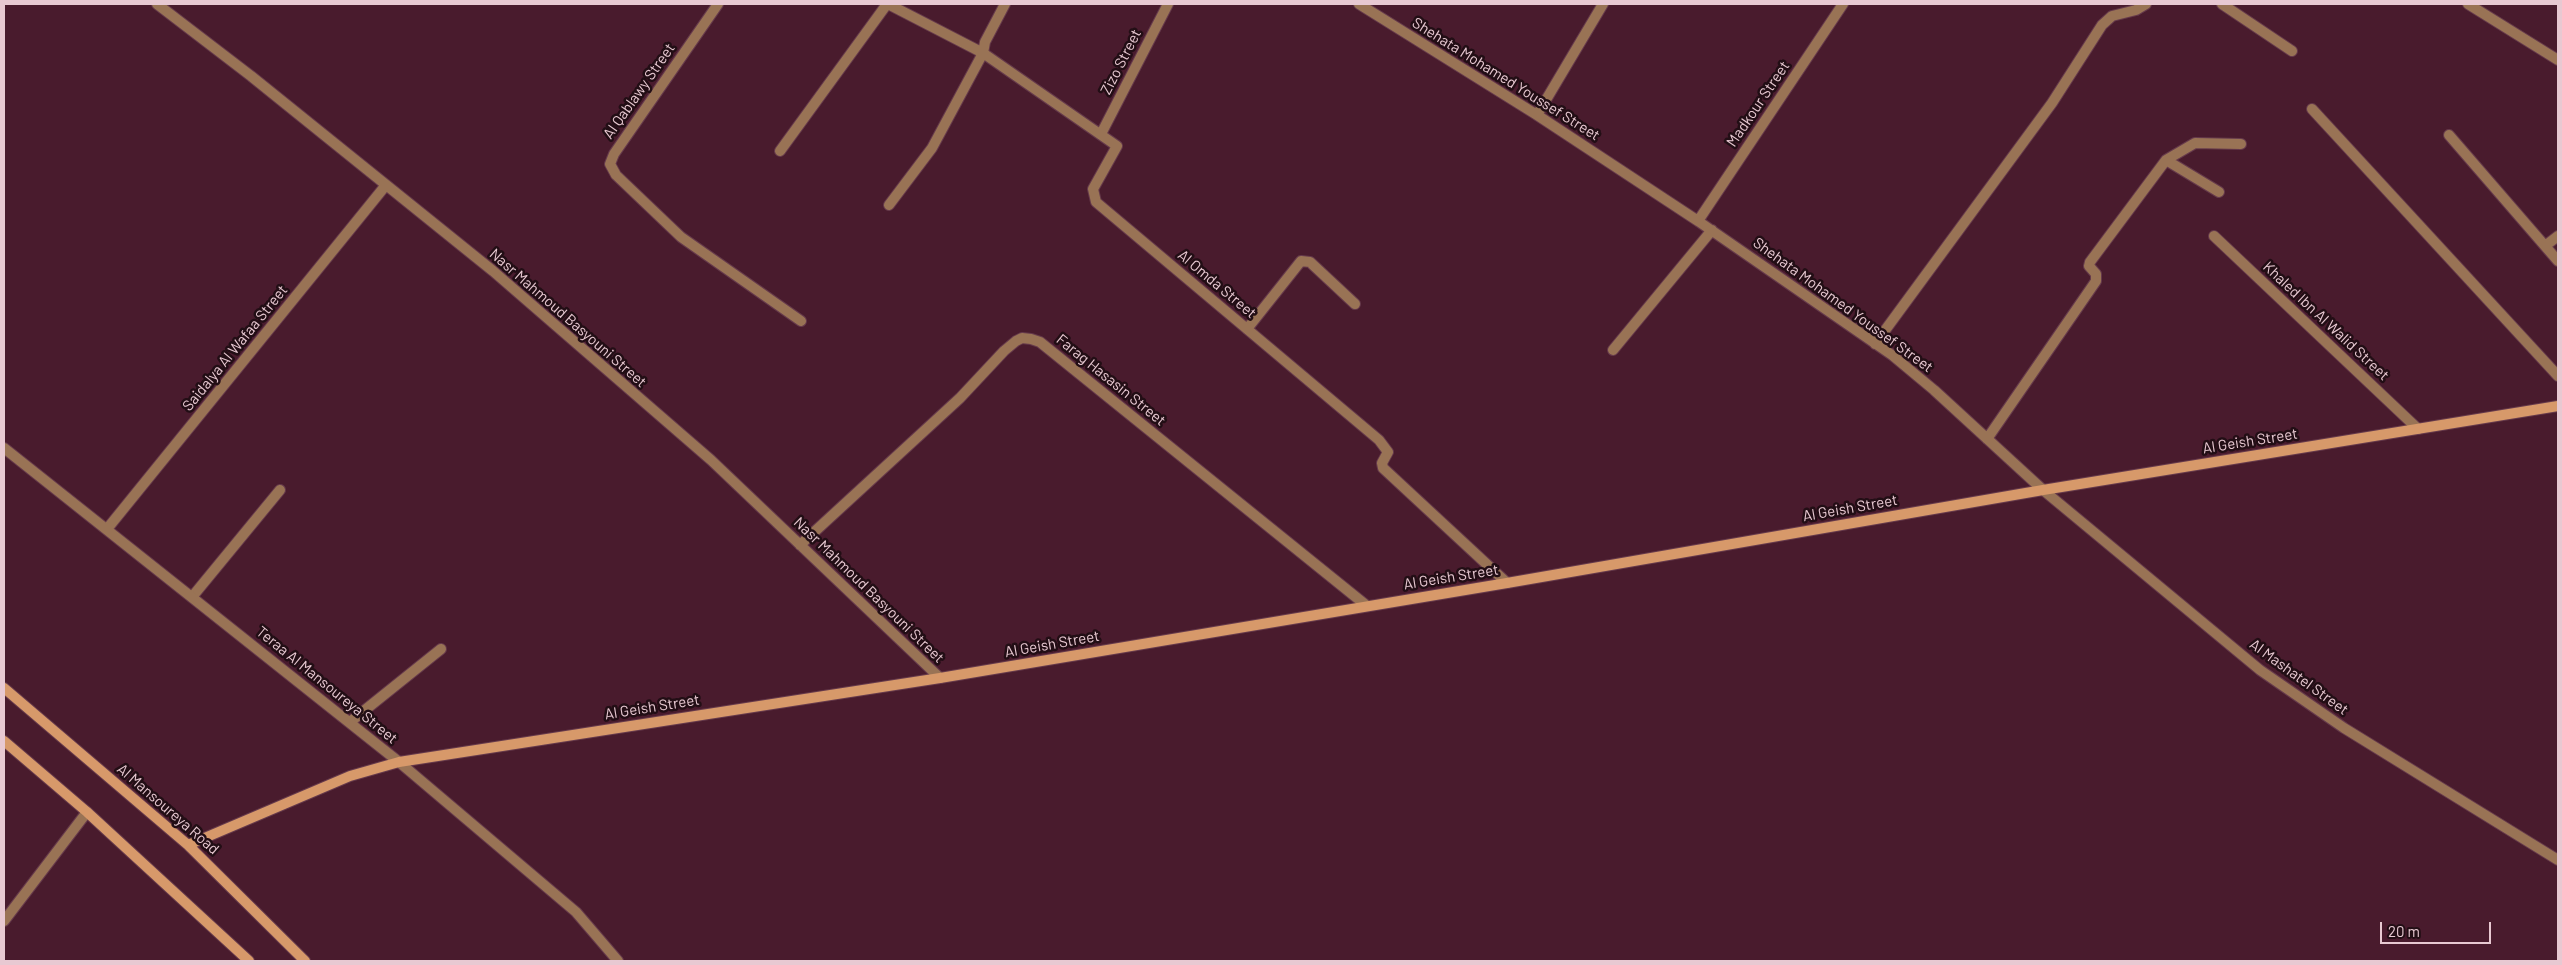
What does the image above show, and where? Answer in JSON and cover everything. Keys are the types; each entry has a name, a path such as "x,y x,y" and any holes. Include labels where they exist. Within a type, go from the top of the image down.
{"street":[{"name":"Nasr Mahmoud Basyouni Street","path":"157,4 493,271 681,434 940,678"},
{"name":"Al Qablawy Street","path":"718,4 614,154 610,164 616,175 681,237 801,321"},
{"name":"Al Omda Street","path":"887,4 983,54 1117,146 1093,189 1096,202 1379,440 1388,452 1382,463 1383,468 1507,583"},
{"path":"780,150 887,4"},
{"path":"889,205 932,148 983,54 985,42 1004,4"},
{"name":"Zizo Street","path":"1102,134 1168,4"},
{"name":"Shehata Mohamed Youssef Street","path":"1359,4 1537,115 1712,230 1875,344 1934,390 2043,490"},
{"path":"1537,115 1603,4"},
{"name":"Madkour Street","path":"1698,221 1843,4"},
{"path":"2126,4 2136,10"},
{"path":"1875,344 2052,103 2102,26 2112,16 2136,10 2146,4"},
{"path":"2222,4 2292,51"},
{"path":"2468,4 2558,60"},
{"path":"2312,109 2558,376"},
{"path":"2449,135 2558,261"},
{"path":"1987,439 2096,281 2096,274 2089,266 2090,262 2166,160 2195,143 2241,144"},
{"path":"2166,160 2219,192"},
{"name":"Saidalya Al Wafaa Street","path":"107,529 386,185"},
{"path":"1612,350 1712,230"},
{"name":"Khaled Ibn Al Walid Street","path":"2214,236 2418,429"},
{"path":"2545,246 2558,236"},
{"path":"1247,329 1301,260 1310,262 1355,304"},
{"name":"Farag Hasasin Street","path":"800,545 960,398 1016,341 1031,339 1040,342 1367,606"},
{"name":"Al Geish Street","path":"188,845 350,776 400,762 940,678 1507,583 2043,490 2558,406"},
{"name":"Teraa Al Mansoureya Street","path":"4,448 400,762 576,912 618,961"},
{"path":"192,597 280,490"},
{"name":"Al Mashatel Street","path":"2043,490 2260,670 2296,696 2558,860"},
{"path":"350,722 441,649"},
{"name":"Al Mansoureya Road","path":"4,688 188,845 305,961"},
{"path":"4,740 87,812 249,961"},
{"path":"4,920 87,812"}]}
